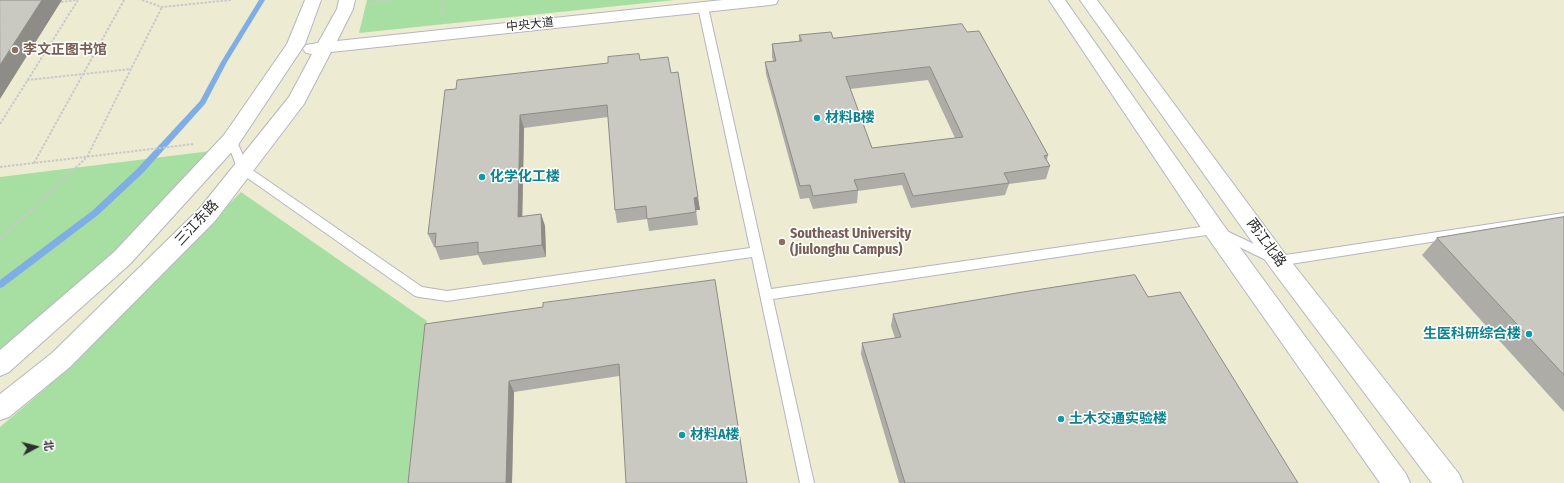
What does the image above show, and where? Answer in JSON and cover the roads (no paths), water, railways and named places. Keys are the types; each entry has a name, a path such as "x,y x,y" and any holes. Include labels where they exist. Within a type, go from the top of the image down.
{"street":[{"path":"0,365 122,258 231,140 296,44 313,0"},
{"name":"三江东路","path":"0,409 60,360 207,215 297,100 345,9 347,0"},
{"name":"中央大道","path":"291,51 770,0"},
{"path":"1057,0 1214,229 1396,483"},
{"name":"两江北路","path":"1088,0 1278,261 1449,483"}],"lane":[{"path":"703,7 807,483"},
{"path":"231,140 243,169 419,292 447,296 757,252"},
{"path":"766,295 1214,229 1278,261 1564,217"}],"waterway":[{"path":"0,285 95,213 140,171 203,102 224,62 262,0"}],"place":[{"name":"李文正图书馆","path":"15,50"},
{"name":"材料B楼","path":"817,118"},
{"name":"化学化工楼","path":"482,177"},
{"name":"Southeast University (Jiulonghu Campus)","path":"782,242"},
{"name":"生医科研综合楼","path":"1529,334"},
{"name":"土木交通实验楼","path":"1061,419"},
{"name":"材料A楼","path":"682,435"}]}
